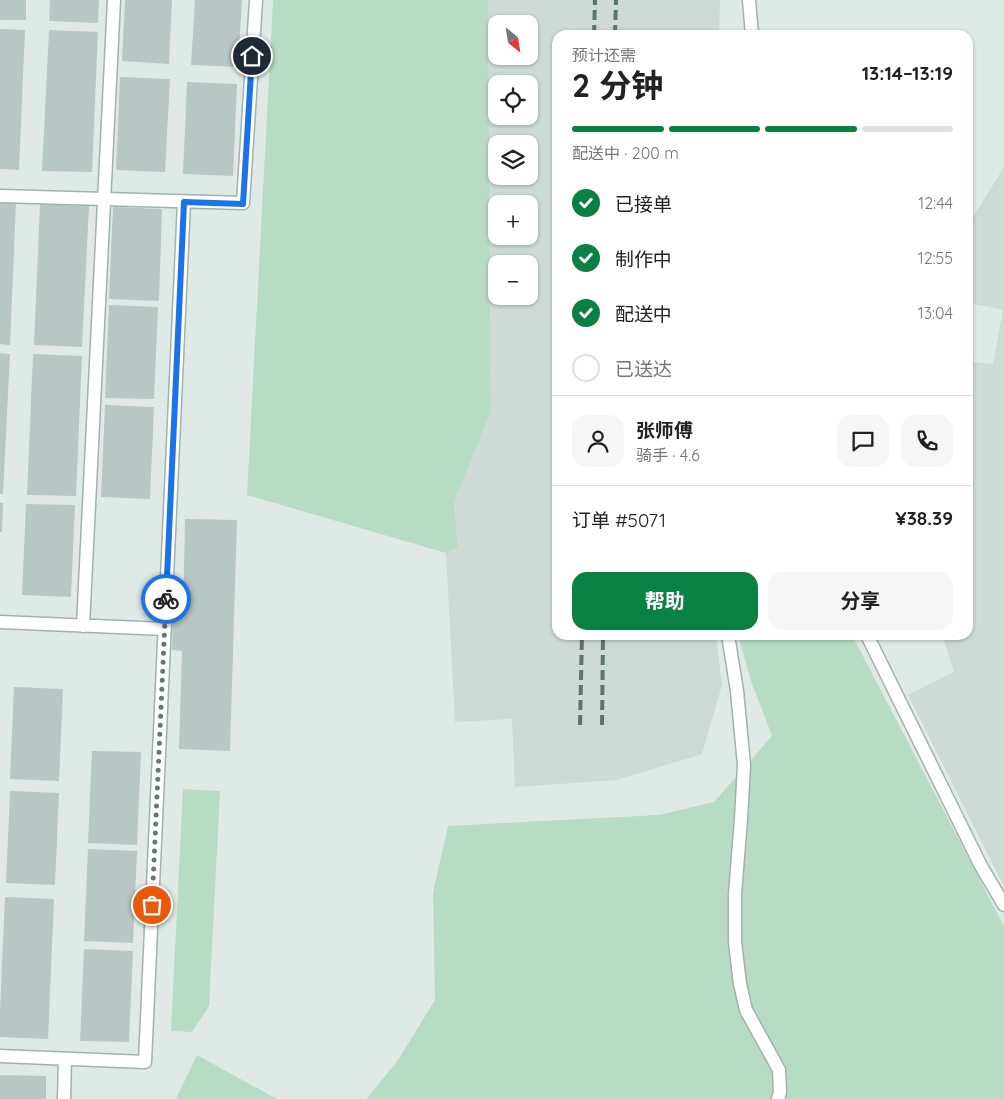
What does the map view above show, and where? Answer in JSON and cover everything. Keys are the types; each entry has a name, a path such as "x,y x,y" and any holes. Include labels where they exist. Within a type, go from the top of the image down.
{"lane":[{"path":"83,626 114,0"},
{"path":"0,196 243,204 256,0"},
{"path":"749,0 752,30"},
{"path":"0,1056 145,1062 184,202"},
{"path":"0,622 165,630"},
{"path":"729,640 737,691 744,765 742,819 735,894 735,942 740,984 746,1010 779,1070 780,1092 778,1099"},
{"path":"869,640 981,866 1004,905"},
{"path":"64,1099 65,1059"}],"shaded area":[{"path":"488,0 720,0 719,30 552,30 552,640 717,640 722,685 702,754 617,780 515,787 512,719 455,722 446,553 458,547 454,502 491,412 490,305 538,305 538,255 490,255 490,245 538,245 538,195 489,195 489,185 538,185 538,135 489,135 489,125 538,125 538,75 489,75 488,65 538,65 538,15 488,15"},
{"path":"1004,167 1004,884 908,695 954,672 944,640 973,640 973,362 993,364 1003,310 973,304 973,217"}],"green space":[{"path":"273,0 488,0 488,245 490,245 490,255 488,255 488,305 490,305 491,412 454,502 458,547 446,553 247,495"},
{"path":"739,640 855,640 1004,926 1004,1099 366,1099 398,1060 435,1000 433,892 448,826 659,815 714,802 772,736 751,681"},
{"path":"183,789 220,791 209,1006 192,1032 171,1031"},
{"path":"197,1055 277,1099 176,1099"}],"building":[{"path":"0,0 26,0 26,20 0,20"},
{"path":"50,0 99,0 98,23 49,21"},
{"path":"125,0 172,0 169,64 122,61"},
{"path":"195,0 242,0 238,67 191,65"},
{"path":"0,29 25,30 19,170 0,169"},
{"path":"49,30 98,32 92,172 42,171"},
{"path":"120,77 170,79 165,172 116,170"},
{"path":"187,82 237,84 233,176 183,174"},
{"path":"0,203 16,203 10,345 0,344"},
{"path":"40,204 89,206 82,347 34,345"},
{"path":"113,207 162,209 159,301 109,299"},
{"path":"109,305 158,307 154,399 105,398"},
{"path":"0,353 10,354 3,494 0,494"},
{"path":"33,354 82,356 76,496 27,495"},
{"path":"105,405 154,407 150,499 101,497"},
{"path":"0,503 3,503 2,532 0,532"},
{"path":"26,504 75,505 71,597 22,595"},
{"path":"185,519 237,520 230,751 179,749 182,651 172,650 173,612 183,613"},
{"path":"14,687 63,689 59,781 10,779"},
{"path":"92,751 141,752 137,845 88,843"},
{"path":"10,791 59,793 55,885 6,883"},
{"path":"88,849 137,851 133,943 84,941"},
{"path":"5,897 54,899 48,1039 0,1037"},
{"path":"84,949 133,951 129,1042 80,1041"},
{"path":"0,1075 46,1076 46,1099 0,1099"}],"railway":[{"path":"594,30 595,0"},
{"path":"615,30 616,0"},
{"path":"580,725 582,640"},
{"path":"602,725 603,640"}],"way so far":[{"path":"152,905 166,599"}],"route":[{"path":"166,599 184,202 243,204 252,56"}]}
